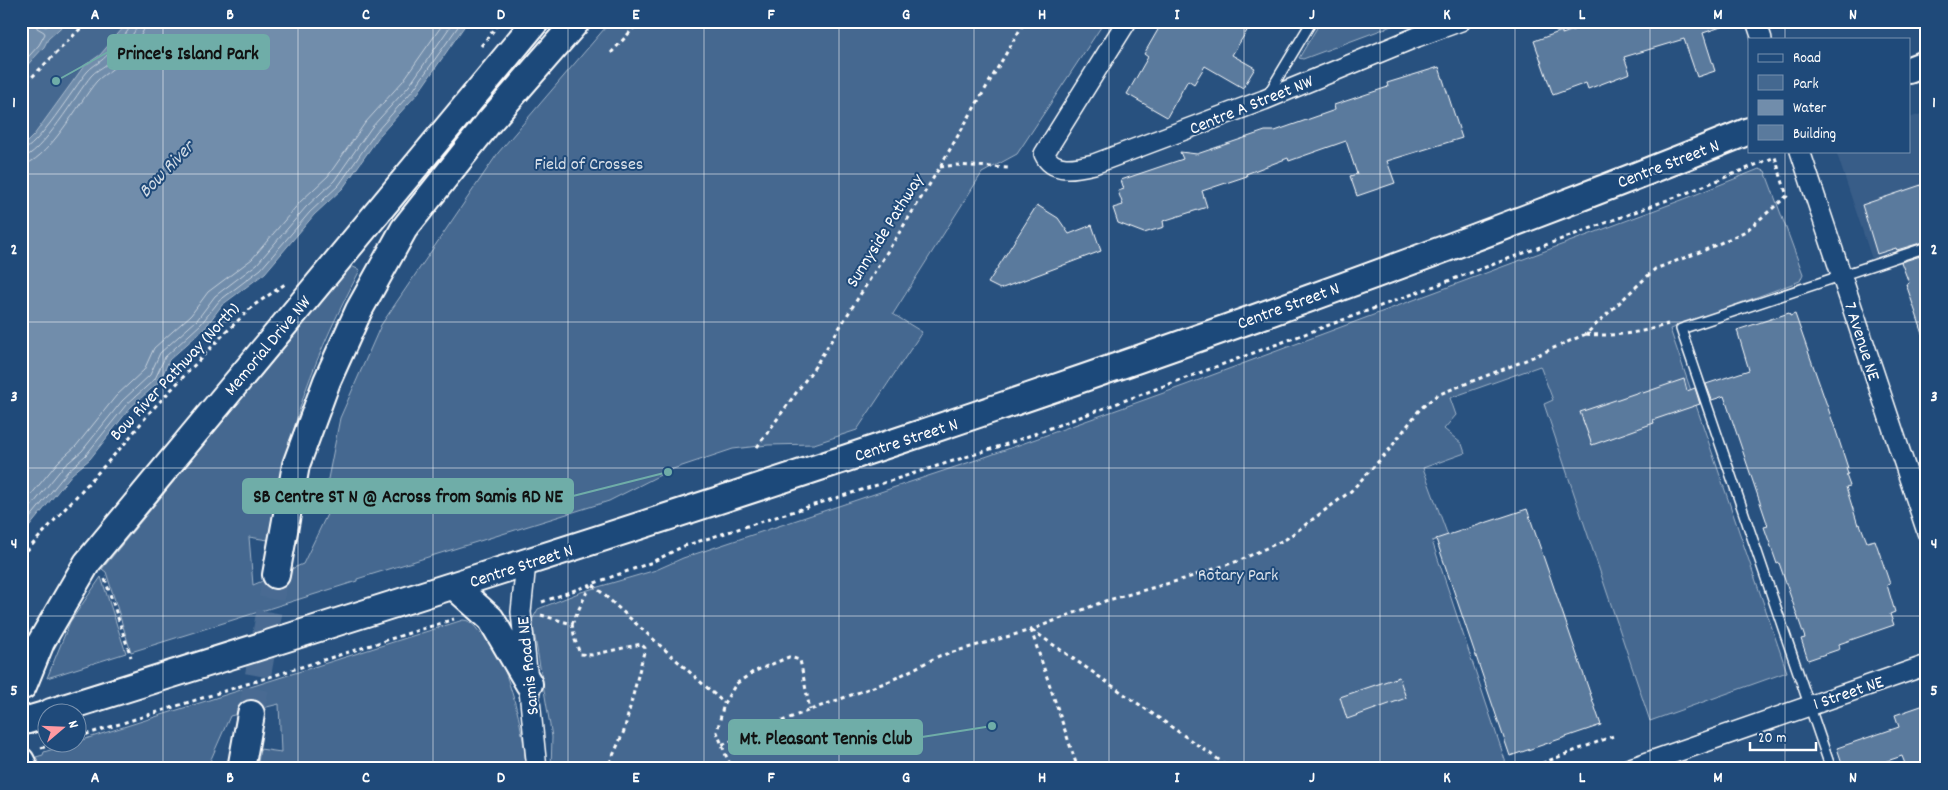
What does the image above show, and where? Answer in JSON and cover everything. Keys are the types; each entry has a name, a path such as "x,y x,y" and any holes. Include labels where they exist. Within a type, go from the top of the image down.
{"main road":[{"name":"Memorial Drive NW","path":"23,686 41,642 87,563 536,21"},
{"path":"276,575 296,465 327,381 359,310 404,229 489,122 577,21"},
{"path":"1910,70 1927,64"},
{"name":"Centre Street N","path":"83,702 526,564 976,417 1436,253 1748,131"},
{"path":"454,586 491,619 529,684"},
{"path":"241,769 251,714"},
{"name":"Centre Street N","path":"21,722 38,716"},
{"path":"25,769 32,755"}],"street":[{"name":"Centre A Street NW","path":"1126,21 1044,154 1052,165 1067,169 1094,164 1264,100 1414,29 1461,21"},
{"path":"1756,21 1762,38"},
{"name":"7 Avenue NE","path":"1800,152 1927,532"},
{"name":"Samis Road NE","path":"526,564 521,612 537,769"},
{"name":"1 Street NE","path":"1628,769 1656,764 1810,705 1927,665"}],"lane":[{"path":"1264,100 1312,21"},
{"path":"1831,769 1681,329 1927,247"}],"path":[{"path":"21,88 88,21"},
{"path":"476,52 501,21"},
{"path":"611,53 640,21"},
{"name":"Sunnyside Pathway","path":"757,447 814,368 940,167 1024,21"},
{"path":"537,604 650,563 684,546 1006,444 1689,192 1775,157 1788,196 1746,231 1705,250 1655,269 1586,334 1437,395 1420,409 1389,450 1351,492 1286,539 1238,561 1106,601 1032,630 939,656 890,681 721,744"},
{"path":"940,167 1008,168"},
{"name":"Bow River Pathway (North)","path":"21,557 94,478 150,412 221,337 253,306 291,279"},
{"path":"1586,334 1600,336 1636,333 1674,322"},
{"path":"105,578 131,657"},
{"path":"591,583 572,624 580,654 592,655 641,644 645,648 624,732 608,769"},
{"path":"591,583 724,703"},
{"path":"536,614 572,624"},
{"path":"88,734 462,616"},
{"path":"1032,630 1078,769"},
{"path":"1032,630 1232,769"},
{"path":"737,769 728,761 717,732 724,703 736,684 753,672 789,657 800,660 810,710"},
{"path":"1527,769 1616,735"}],"shaded area":[{"path":"1927,112 1927,244 1873,262 1836,152 1910,152 1910,118"}],"green space":[{"path":"21,21 142,21 21,158"},
{"name":"Field of Crosses","path":"611,21 1105,21 1017,154 982,173 893,314 922,332 857,430 814,444 768,445 733,449 670,470 609,501 357,579 357,581 131,652 106,572 102,569 351,266 360,270 330,330 305,392 289,447 268,540 249,537 253,585 303,564 331,506 326,489 340,418 381,325 498,153"},
{"path":"1321,21 1396,21 1397,24 1303,59 1299,58"},
{"name":"Rotary Park","path":"1759,169 1765,171 1803,274 1800,281 1670,329 1787,672 1650,721 1544,404 1553,400 1540,366 1450,398 1456,415 1444,429 1462,444 1465,453 1423,468 1448,536 1432,541 1508,769 551,769 552,737 532,620 538,609 581,592 656,570 683,558 988,456 1183,386 1687,198"},
{"path":"101,577 126,653 47,678 70,622"},
{"path":"466,620 482,635 492,635 518,717 522,733 526,769 257,769 260,749 281,752 279,704 230,716 208,766 220,769 42,769 36,757 43,755 44,752 88,752 88,738"}],"water":[{"path":"21,21 41,21 41,25 46,27 55,21 68,21 48,39 44,47 21,72"},
{"name":"Bow River","path":"129,21 468,21 418,93 380,135 343,188 314,215 265,273 222,305 205,328 169,360 160,381 130,408 90,459 72,474 21,537 21,148 34,135 84,66 100,55"}],"building":[{"path":"1163,21 1253,21 1232,55 1255,68 1243,88 1205,66 1194,84 1188,80 1167,117 1127,94 1148,57 1144,54"},
{"path":"1599,21 1726,21 1727,25 1703,33 1715,71 1697,77 1684,39 1624,57 1630,73 1588,89 1586,83 1553,95 1534,41 1562,31 1562,34"},
{"path":"1439,67 1462,138 1387,161 1395,183 1357,196 1350,176 1357,174 1346,141 1289,161 1288,158 1246,174 1247,176 1202,191 1207,207 1163,221 1164,227 1144,233 1118,223 1113,208 1123,205 1118,191 1124,189 1121,180 1183,159 1180,152 1197,154 1265,131 1275,131 1335,110 1334,105 1388,87 1387,83"},
{"path":"1927,183 1927,241 1877,254 1862,205"},
{"path":"1037,205 1058,218 1069,234 1092,225 1101,251 1000,289 988,283"},
{"path":"1927,254 1927,336 1924,337 1906,284 1909,283 1901,262"},
{"path":"1789,313 1790,316 1795,314 1836,431 1848,468 1846,468 1848,474 1846,475 1850,486 1846,487 1858,525 1860,524 1867,542 1875,540 1890,584 1887,585 1895,612 1890,614 1894,625 1839,644 1840,649 1808,660 1801,639 1805,638 1779,563 1777,564 1764,527 1768,526 1724,396 1712,400 1706,384 1749,370 1737,330"},
{"path":"1684,379 1687,391 1695,388 1700,404 1653,420 1654,423 1592,445 1580,412"},
{"path":"1527,509 1601,725 1510,756 1436,539"},
{"path":"1399,677 1406,698 1347,719 1340,697"},
{"path":"1927,704 1927,769 1907,769 1902,756 1863,769 1844,769 1837,748 1899,727 1895,715"}],"tunnel":[{"path":"251,714 276,575"}],"place":[{"name":"Prince's Island Park","path":"56,81"},
{"name":"SB Centre ST N @ Across from Samis RD NE","path":"668,472"},
{"name":"Mt. Pleasant Tennis Club","path":"992,726"}]}
